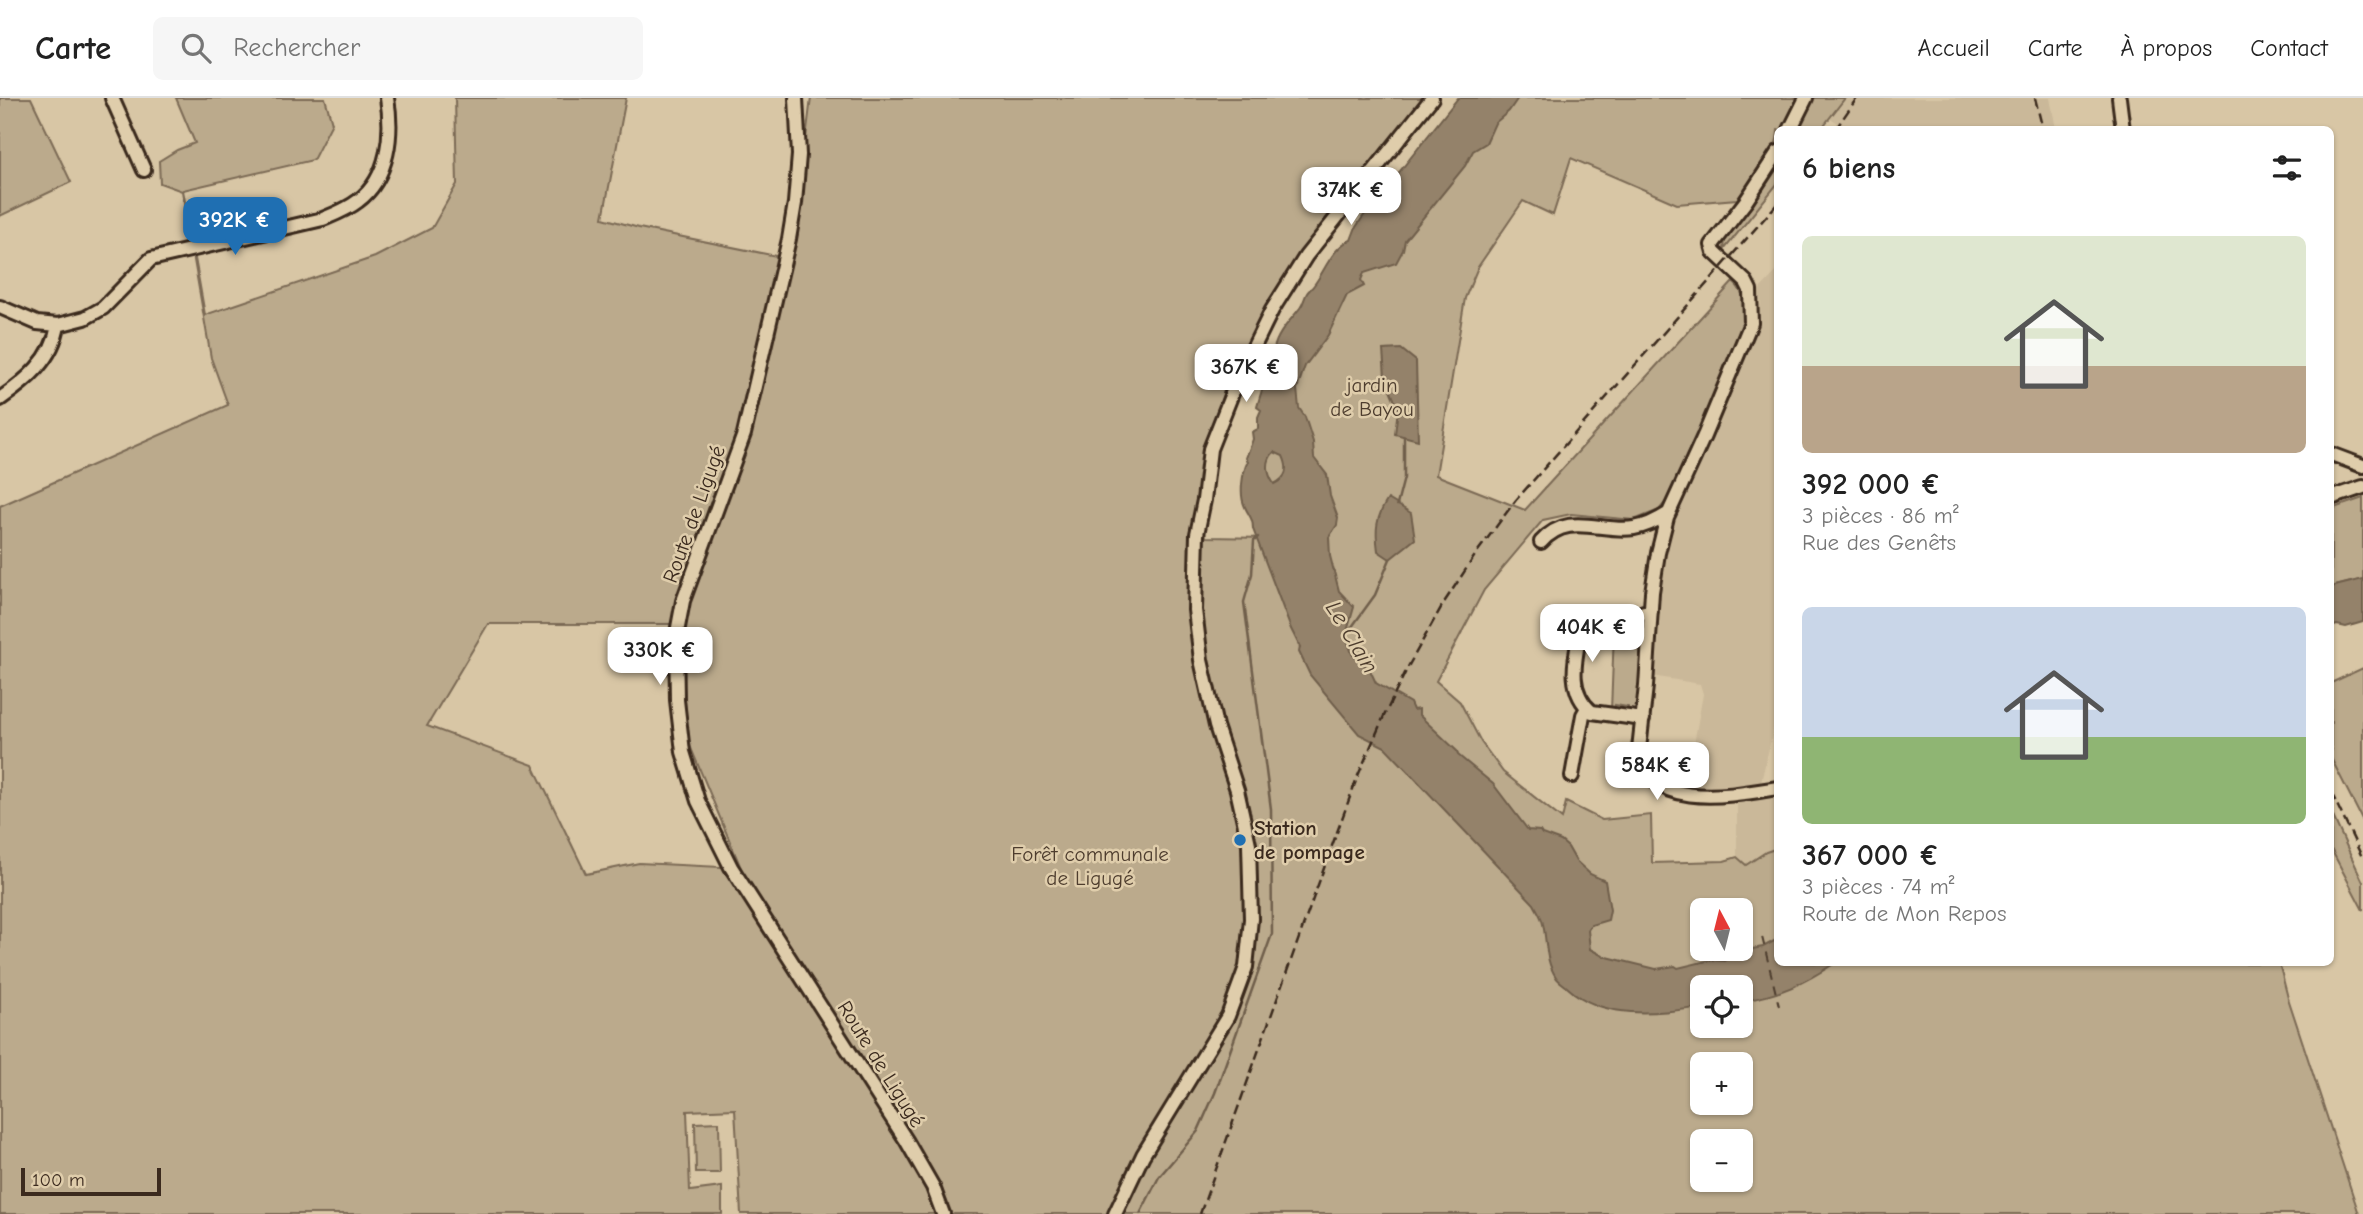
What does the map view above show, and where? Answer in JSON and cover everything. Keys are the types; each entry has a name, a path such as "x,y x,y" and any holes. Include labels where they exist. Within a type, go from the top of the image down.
{"street":[{"path":"111,98 144,170"},
{"path":"0,307 37,323 58,325 86,318 103,308 151,259 323,219 360,200 380,174 387,152 391,122 387,98"},
{"name":"Route de Ligugé","path":"796,98 799,155 789,239 744,434 691,575 677,626 677,700 682,739 698,801 731,867 906,1140 933,1187 943,1214"},
{"path":"1115,1214 1148,1147 1228,1016 1246,967 1251,919 1249,844 1208,694 1195,610 1197,534 1210,449 1252,346 1306,256 1432,98"},
{"path":"1792,126 1806,98"},
{"path":"2119,98 2122,126"},
{"path":"1774,158 1746,201 1712,245 1714,252 1746,282 1751,291 1751,323 1669,513 1658,553 1639,749 1646,773 1668,789 1682,794 1706,797 1774,788"},
{"path":"0,399 35,373 56,338 58,325"},
{"path":"2334,455 2363,467"},
{"path":"2334,497 2363,487"},
{"path":"1541,541 1550,531 1566,525 1632,528 1669,513"},
{"path":"1643,719 1592,712 1587,708 1573,676 1581,627 1584,624 1611,627 1644,612 1651,612"},
{"path":"1572,776 1583,715 1587,708"}],"shaded area":[{"path":"1458,98 1518,98 1509,111 1495,123 1486,143 1473,151 1465,166 1405,240 1396,263 1364,273 1361,280 1364,286 1347,295 1328,335 1305,366 1297,389 1299,408 1305,417 1313,442 1314,458 1327,475 1330,496 1338,518 1329,537 1330,556 1339,591 1354,607 1346,635 1352,654 1370,670 1376,683 1410,703 1413,710 1419,709 1419,715 1458,755 1493,784 1528,830 1540,831 1561,841 1590,874 1605,881 1610,910 1608,920 1591,925 1588,930 1590,949 1603,956 1656,969 1675,966 1678,968 1707,961 1754,961 1754,949 1774,941 1774,966 1830,966 1813,977 1791,988 1753,999 1753,975 1690,975 1690,1008 1668,1011 1615,1010 1582,999 1558,980 1552,971 1542,921 1534,904 1385,747 1359,734 1310,675 1243,502 1243,478 1253,439 1252,432 1258,429 1261,410 1257,407 1278,338 1334,253 1351,240 1356,227 1376,198","holes":["1274,452 1283,456 1286,473 1274,484 1268,463"]},
{"path":"1845,98 2050,98 2055,126 1843,126 1830,118"},
{"path":"1774,274 1774,727 1761,782 1731,789 1700,790 1686,788 1703,694 1700,684 1652,676 1657,587 1664,544 1754,324 1761,303 1759,290"},
{"path":"1401,349 1416,361 1418,440 1395,434 1398,409 1385,377 1383,350"},
{"path":"1388,499 1411,513 1415,539 1390,559 1378,551 1377,537 1377,524"},
{"path":"2363,579 2363,622 2346,627 2334,626 2334,586"},
{"path":"1774,793 1774,849 1746,865 1737,857 1737,797"}],"green space":[{"path":"0,98 31,98 71,182 0,216"},
{"name":"Forêt communale de Ligugé","path":"176,98 325,98 332,123 313,160 183,190 205,315 375,257 432,228 457,184 455,98 626,98 603,218 791,259 811,98 1425,98 1291,270 1227,380 1205,455 1200,498 1206,537 1269,538 1262,459 1311,333 1505,98 1801,98 1786,126 1774,126 1774,149 1770,158 1737,199 1677,204 1571,158 1553,215 1523,201 1478,267 1465,298 1436,475 1525,510 1733,282 1744,299 1745,327 1669,498 1659,510 1634,520 1571,514 1543,520 1484,590 1436,681 1460,702 1481,742 1503,772 1562,819 1566,802 1602,820 1651,815 1652,863 1724,861 1737,857 1746,865 1774,849 1774,966 2280,966 2359,1214 741,1214 735,1109 687,1111 690,1191 722,1187 722,1214 0,1214 0,506 228,405 211,358 182,191 160,183 159,161 195,143","holes":["488,624 685,624 684,686 688,741 741,868 639,863 586,874 533,765 427,726"]},
{"path":"1812,98 1845,98 1823,126 1798,126"},
{"path":"1774,166 1774,188 1724,250 1725,239"},
{"path":"2363,498 2363,579 2334,586 2334,508"},
{"path":"1644,619 1639,710 1628,713 1628,707 1615,705 1614,711 1611,711 1614,632 1617,631 1621,637 1632,631 1629,625"},
{"path":"2363,668 2363,821 2334,764 2334,682"},
{"path":"2334,819 2363,882 2363,910 2334,855"},
{"path":"719,1122 720,1173 696,1173 695,1123"}],"waterway":[{"path":"1397,505 1404,478 1404,437"},
{"path":"1140,1214 1159,1177 1198,1131 1215,1093 1272,934 1271,809 1244,602 1252,574 1254,541 1258,537"},
{"name":"Le Clain","path":"1346,635 1375,595 1390,559"}],"ferry route":[{"path":"1762,937 1779,1006"}],"railway":[{"path":"1838,126 1857,98"},
{"path":"2035,98 2042,126"},
{"path":"1200,1214 1357,778 1409,665 1443,604 1516,500 1774,208"},
{"path":"2334,798 2363,859"}],"place":[{"name":"Station de pompage","path":"1240,840"}],"park label":[{"name":"jardin de Bayou","path":"1372,397"}]}
